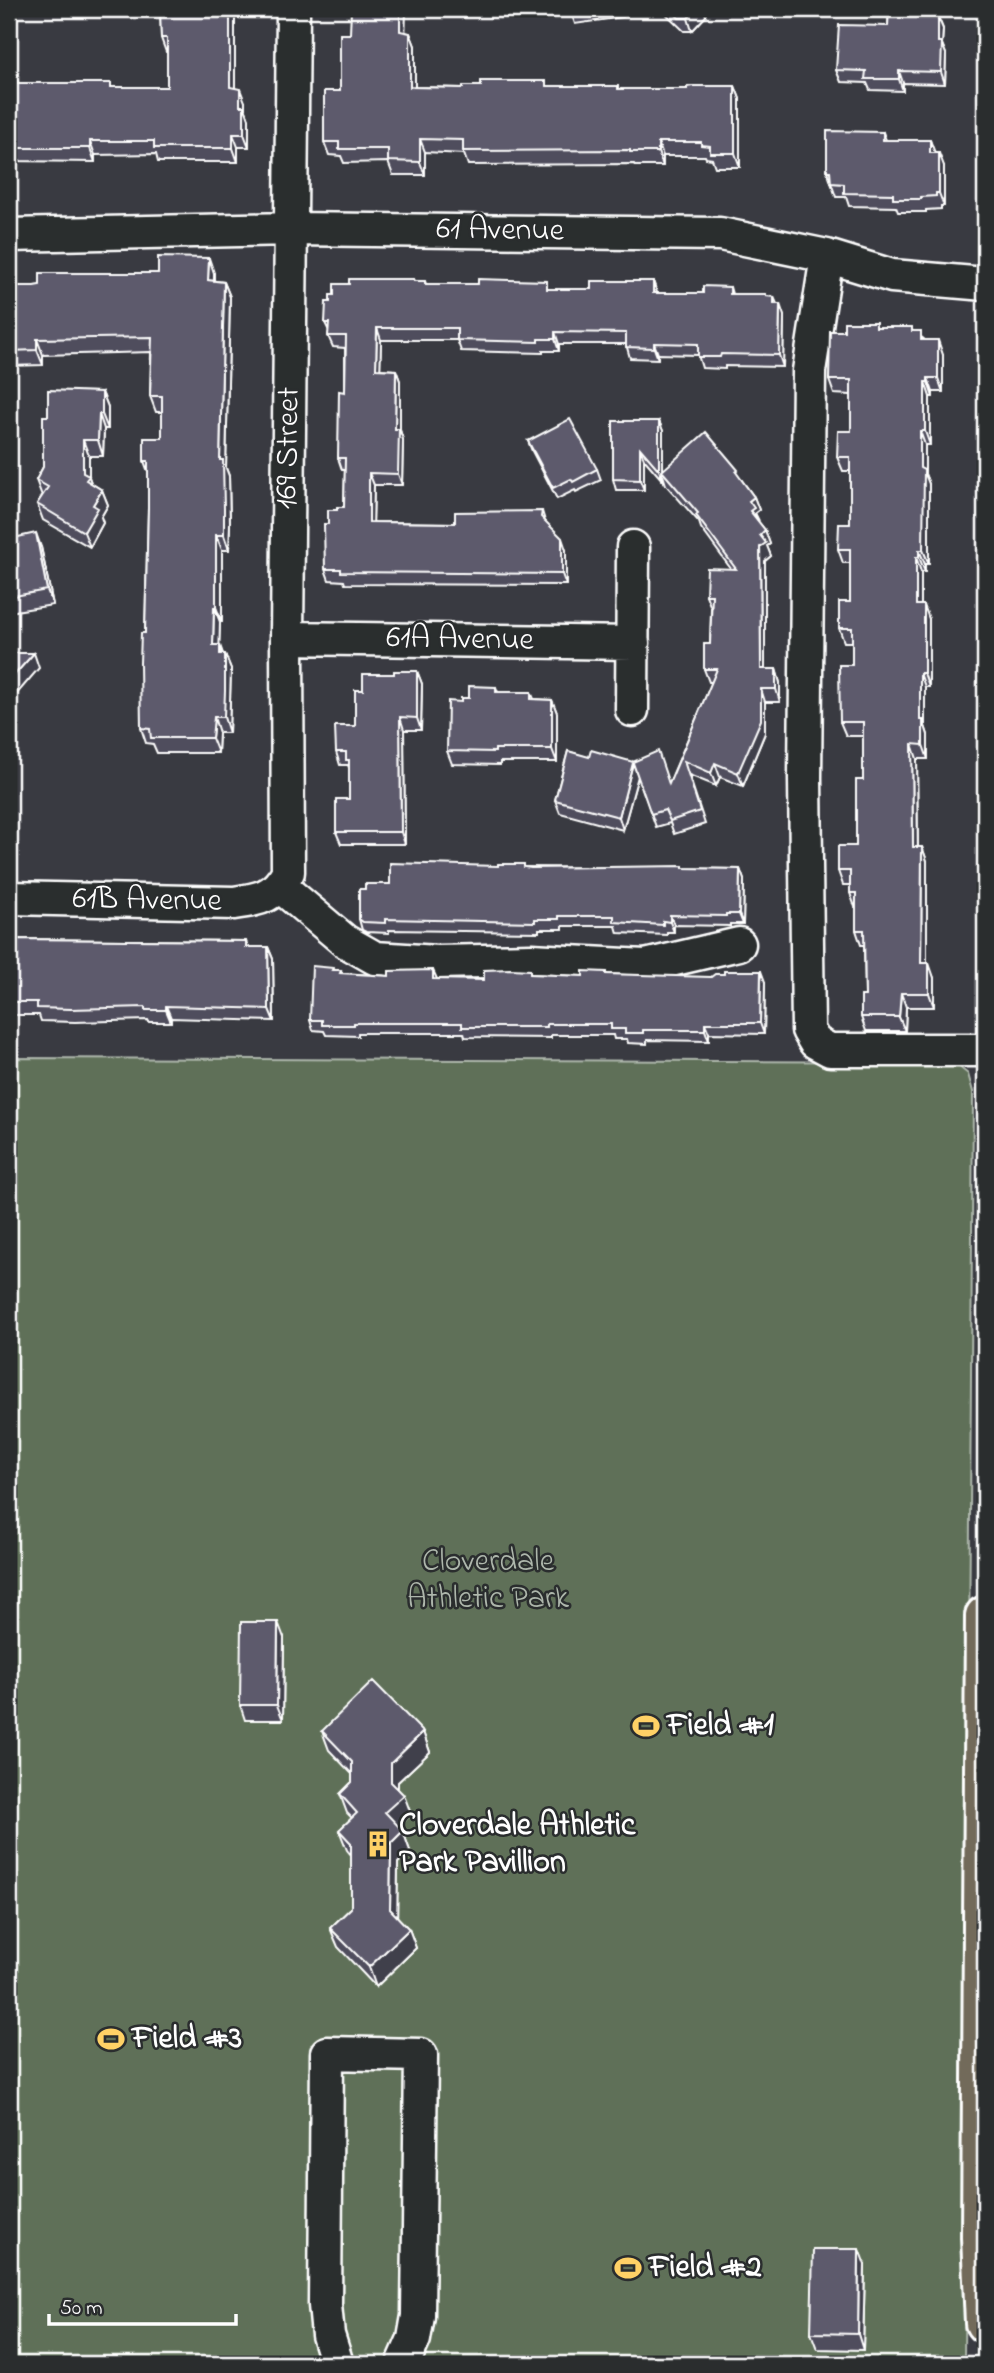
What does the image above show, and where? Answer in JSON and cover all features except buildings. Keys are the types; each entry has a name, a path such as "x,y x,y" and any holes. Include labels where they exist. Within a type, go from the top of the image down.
{"main road":[{"path":"985,1616 981,2237 985,2323"}],"street":[{"name":"169 Street","path":"280,886 288,872 289,852 287,638 293,9"},
{"name":"61 Avenue","path":"9,235 292,229 719,234 827,256 892,276 985,284"},
{"path":"827,256 809,371 805,778 808,1030 815,1042 830,1050 985,1050"},
{"path":"632,710 633,547"},
{"name":"61A Avenue","path":"287,638 633,643"},
{"path":"280,886 345,941 375,958 438,962 531,960 645,966 739,944"},
{"name":"61B Avenue","path":"9,898 234,903 262,899 280,886"},
{"path":"337,2364 328,2335 325,2305 327,2053 421,2055 418,2316 414,2339 403,2364"}],"green space":[{"name":"Cloverdale Athletic Park","path":"9,1058 953,1062 968,1074 973,1092 964,2364 9,2364"}],"place":[{"name":"Field #1","path":"646,1726"},
{"name":"Cloverdale Athletic Park Pavillion","path":"378,1844"},
{"name":"Field #3","path":"111,2039"},
{"name":"Field #2","path":"628,2268"}]}
